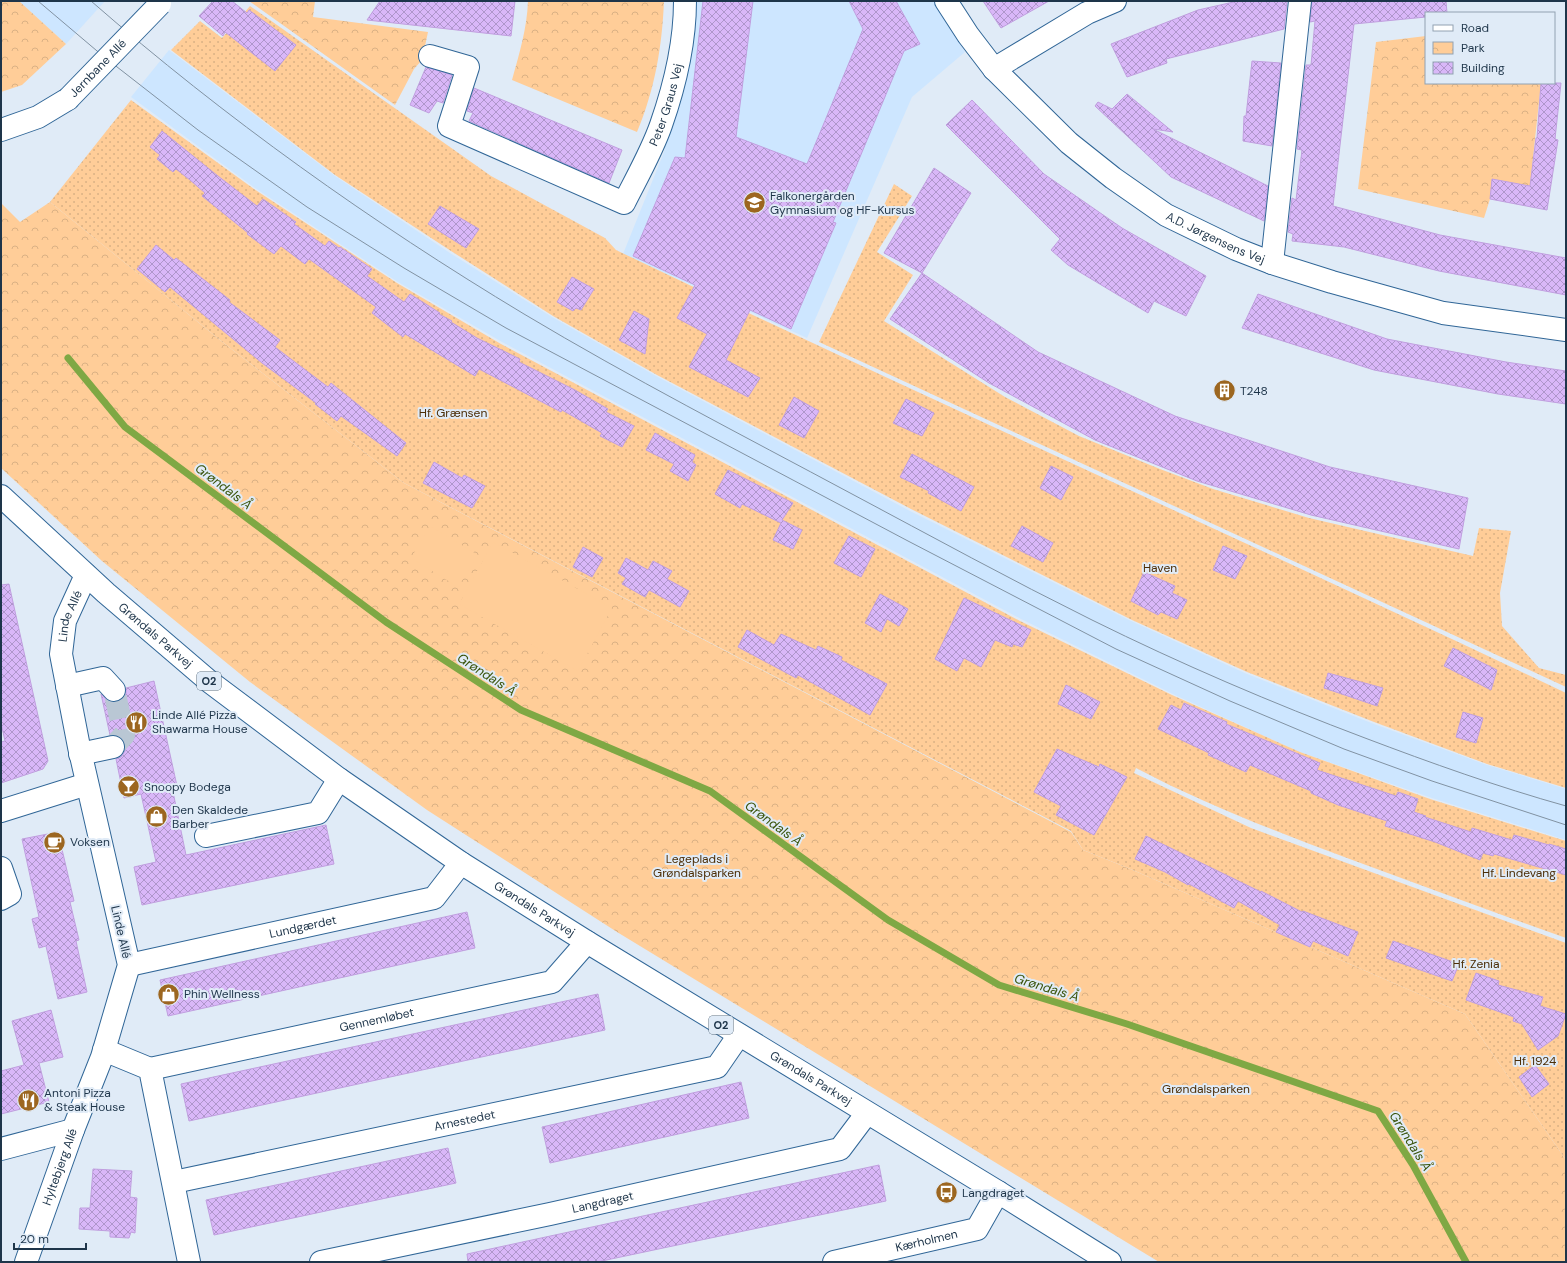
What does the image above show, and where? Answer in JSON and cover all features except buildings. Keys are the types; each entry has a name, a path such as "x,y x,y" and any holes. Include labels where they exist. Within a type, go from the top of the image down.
{"street":[{"name":"Peter Graus Vej","path":"430,56 468,67 449,126 624,203 661,125 678,67 685,23 685,1"},
{"name":"A.D. Jørgensens Vej","path":"946,1 968,35 994,69 1069,143 1113,178 1166,215 1236,249 1272,263 1332,282 1443,313 1566,330"},
{"path":"994,69 1087,13 1115,1"},
{"path":"1272,263 1300,1"},
{"name":"Jernbane Allé","path":"1,130 38,117 68,99 161,2"},
{"name":"Grøndals Parkvej","path":"1,496 86,575 210,682 338,779 461,863 587,942 998,1192 1110,1262"},
{"name":"Linde Allé","path":"86,575 65,620 61,654 80,754 129,965 104,1050"},
{"path":"67,686 103,678 114,690"},
{"path":"80,754 113,747"},
{"path":"206,836 318,813 338,779"},
{"path":"1,811 87,784"},
{"name":"Lundgærdet","path":"129,965 434,898 461,863"},
{"path":"1,868 10,894 1,899"},
{"name":"Gennemløbet","path":"150,1069 552,982 587,942"},
{"name":"Arnestedet","path":"174,1182 717,1067 739,1035"},
{"path":"104,1050 150,1069 189,1262"},
{"name":"Hyltebjerg Allé","path":"26,1262 73,1130 104,1050"},
{"name":"Langdraget","path":"321,1262 550,1214 840,1149 867,1113"},
{"path":"1,1149 73,1130"},
{"name":"Kærholmen","path":"834,1262 977,1229 998,1192"}],"shaded area":[{"path":"19,1 105,1 66,44"},
{"name":"Falkonergården Gymnasium og HF-Kursus","path":"690,1 933,1 965,52 912,97 807,338 623,254 664,152 679,86"},
{"path":"169,50 335,176 450,253 552,317 656,376 910,511 1131,621 1247,674 1374,724 1487,765 1566,789 1566,840 1432,798 1297,751 1175,695 1021,619 502,342 398,282 255,188 131,97"}],"green space":[{"path":"1,1 19,1 66,44 22,85 1,92"},
{"path":"249,1 315,1 313,17 428,32 422,60 414,69 395,105"},
{"path":"528,1 664,1 659,51 653,84 649,100 637,132 512,80 520,51"},
{"name":"Haven","path":"250,6 491,176 605,238 616,250 853,362 1566,693 1566,788 1487,764 1374,722 1247,672 1132,620 911,509 657,375 553,316 335,175 171,50 200,21 222,38"},
{"path":"1425,36 1425,84 1541,84 1530,186 1492,179 1490,199 1484,218 1358,189 1376,42"},
{"name":"Hf. Grænsen","path":"131,100 254,189 397,283 501,344 1020,621 1172,695 1300,752 1430,799 1566,841 1566,938 1347,858 1267,827 1214,805 1136,768 1134,773 1251,828 1566,943 1566,1160 1465,1014 1128,868 1083,850 1071,831 404,483 225,344 50,202"},
{"path":"894,184 912,196 877,252 913,275 884,321 1005,397 1079,436 1213,489 1309,518 1473,556 1479,528 1511,531 1500,593 1502,626 1539,668 1566,675 1566,687 819,342"},
{"name":"Grøndalsparken","path":"50,202 225,344 404,483 1071,832 1083,850 1128,868 1465,1014 1566,1160 1566,1262 1159,1262 617,932 427,810 250,682 102,561 1,468 1,203 20,222"},
{"path":"430,526 478,555 458,587 411,558"},
{"path":"493,542 612,608 578,671 459,604"}],"waterway":[{"name":"Grøndals Å","path":"68,358 125,427 386,622 521,710 710,791 888,920 999,985 1127,1024 1378,1111 1413,1165 1466,1262"}],"tunnel":[{"path":"113,747 124,735 114,690"}],"tram line":[{"path":"38,1 103,56 198,130 307,207 404,268 506,328 908,541 1116,649 1230,701 1344,749 1432,781 1566,825"},
{"path":"91,1 142,44 247,127 300,167 355,205 467,279 564,338 646,384 1001,574 1159,652 1261,697 1365,738 1515,791 1566,806"}],"place":[{"name":"Falkonergården Gymnasium og HF-Kursus","path":"755,203"},
{"name":"T248","path":"1225,391"},
{"name":"Linde Allé Pizza Shawarma House","path":"137,722"},
{"name":"Snoopy Bodega","path":"128,787"},
{"name":"Den Skaldede Barber","path":"157,817"},
{"name":"Voksen","path":"55,842"},
{"name":"Phin Wellness","path":"169,994"},
{"name":"Antoni Pizza & Steak House","path":"28,1100"},
{"name":"Langdraget","path":"947,1193"}],"park label":[{"name":"Legeplads i Grøndalsparken","path":"697,866"},
{"name":"Hf. Lindevang","path":"1519,873"},
{"name":"Hf. Zenia","path":"1476,964"},
{"name":"Hf. 1924","path":"1535,1061"}]}
